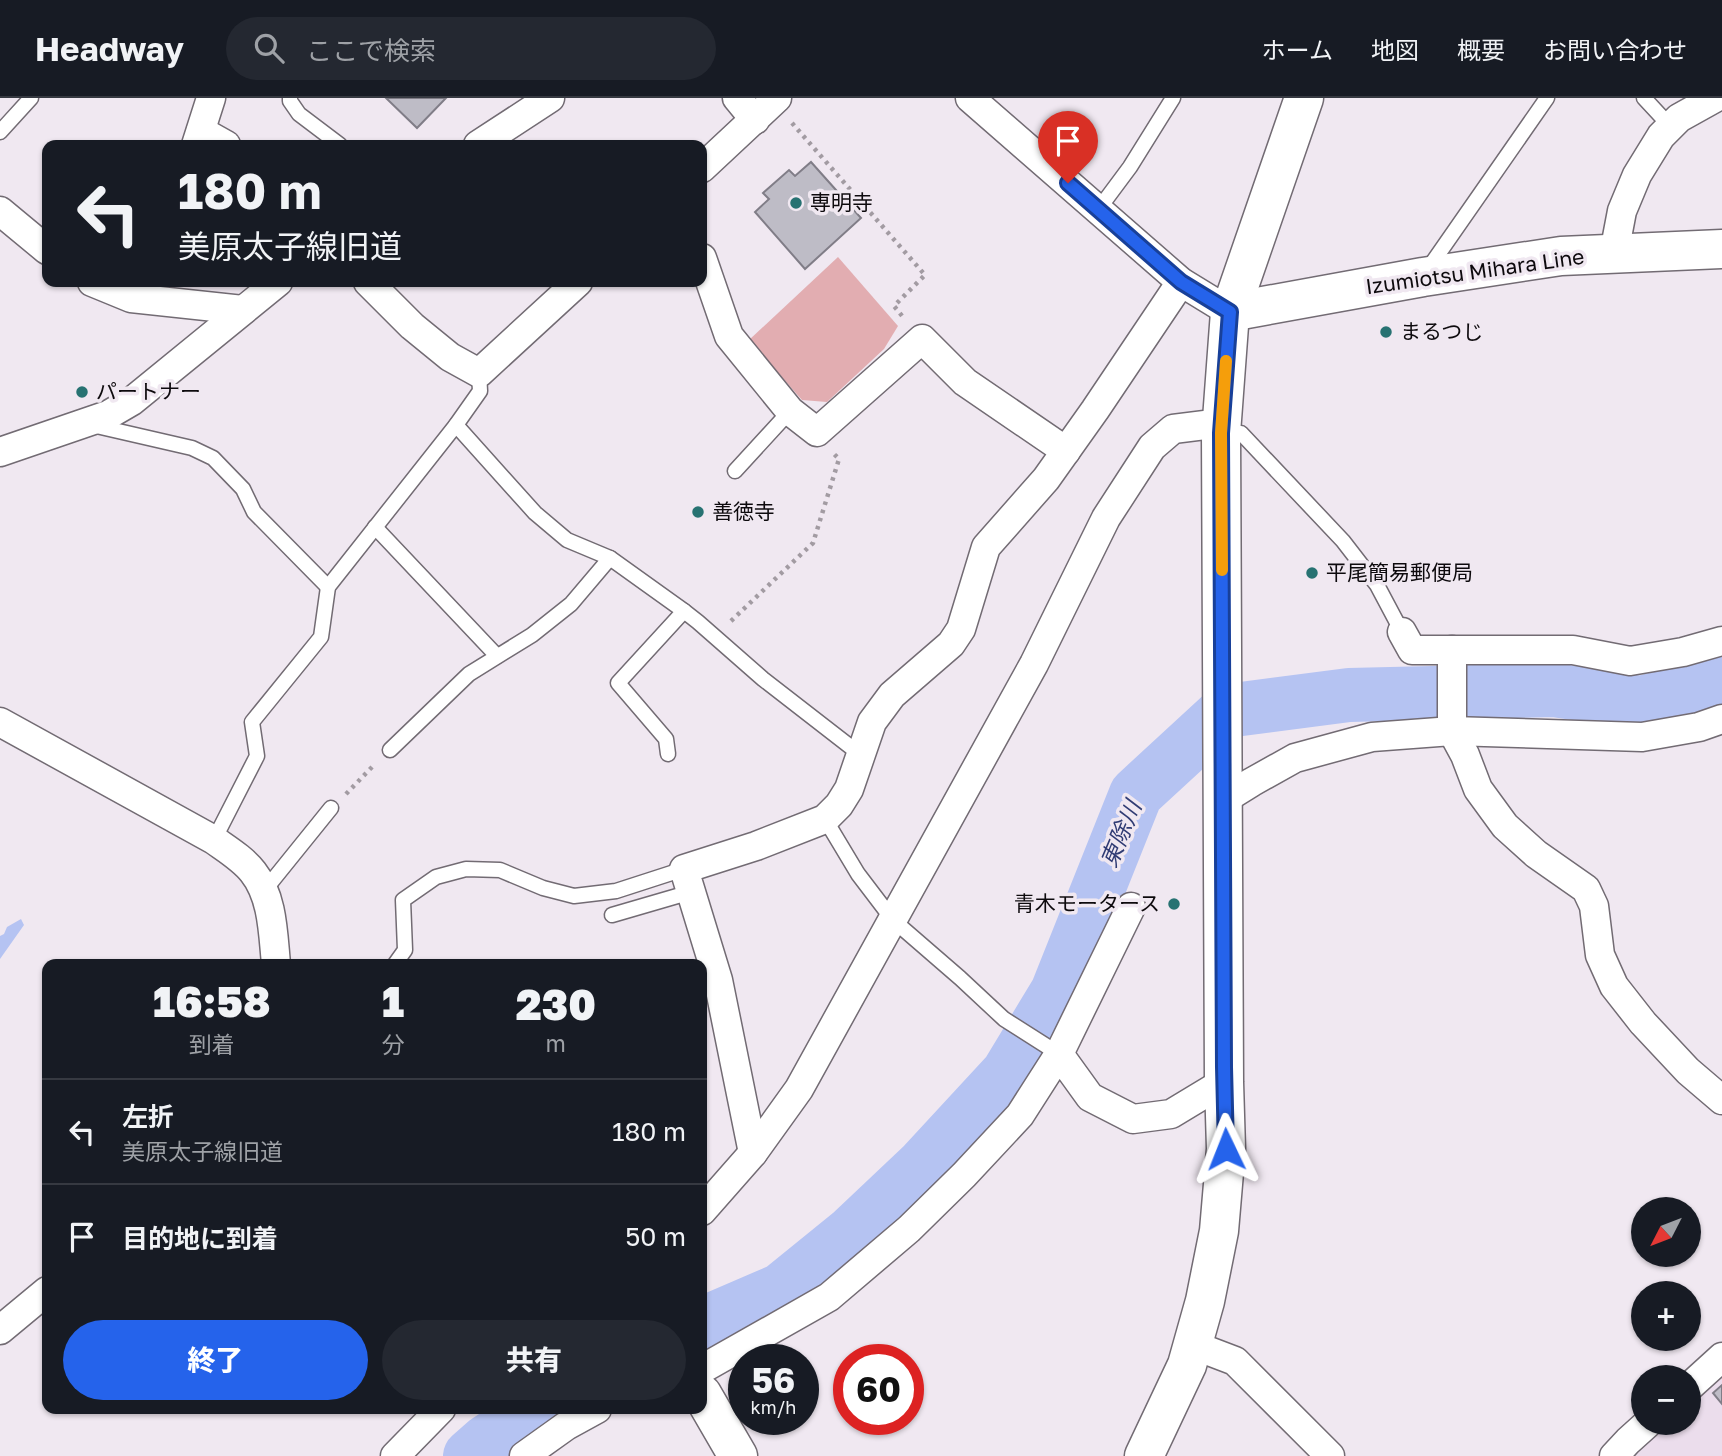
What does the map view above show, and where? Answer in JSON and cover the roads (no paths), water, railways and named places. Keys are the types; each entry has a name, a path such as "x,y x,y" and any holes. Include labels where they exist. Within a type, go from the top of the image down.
{"main road":[{"path":"1143,1456 1187,1365 1205,1301 1219,1231 1226,1149 1221,428 1230,312 1304,98"},
{"name":"Izumiotsu Mihara Line","path":"1230,312 1423,277 1561,256 1722,249"},
{"path":"707,1403 738,1456"}],"street":[{"path":"198,138 211,98"},
{"path":"486,140 550,98"},
{"path":"737,98 768,107"},
{"path":"970,98 1181,282 1230,312"},
{"path":"1614,253 1622,211 1637,174 1661,135 1679,118 1715,98"},
{"path":"707,163 768,107"},
{"path":"4,224 42,247"},
{"path":"707,272 729,336 790,411 817,432 922,339 965,382 1066,451"},
{"path":"753,1153 718,979 687,881 756,846 825,819 839,805 849,789 872,722 892,695 951,644 961,629 986,547 1046,479 1181,282"},
{"path":"112,287 131,298 243,310"},
{"path":"0,452 108,415 132,401 272,287"},
{"path":"373,287 412,326 450,358 479,373 573,287"},
{"path":"707,1205 753,1153 799,1089 1034,664 1106,518 1152,447 1173,429 1221,428"},
{"path":"1402,632 1412,650 1573,650 1630,661 1683,652 1722,641"},
{"path":"1452,650 1452,731 1478,789 1505,826 1536,853 1586,889 1594,906 1600,955 1614,986 1652,1033 1688,1071 1722,1100"},
{"path":"1224,792 1252,782 1295,758 1372,737 1452,731 1642,737 1699,727 1722,719"},
{"path":"0,722 215,840 236,855 254,873 264,891 275,959"},
{"path":"707,1366 829,1297 909,1229 1020,1115 1058,1054 1130,907"},
{"path":"1058,1054 1090,1097 1133,1119 1171,1114 1224,1083"},
{"path":"0,1330 42,1295"},
{"path":"1193,1345 1235,1362 1330,1456"},
{"path":"1701,1376 1722,1357"},
{"path":"395,1456 436,1414"},
{"path":"524,1456 588,1414"},
{"path":"1614,1456 1636,1435"}],"lane":[{"path":"0,132 31,98"},
{"path":"290,98 299,114 333,140"},
{"path":"1098,210 1130,167 1172,98"},
{"path":"1423,277 1547,98"},
{"path":"1644,98 1670,126"},
{"path":"215,840 257,756 252,722 321,637 328,587 480,391 479,373"},
{"path":"735,471 790,411"},
{"path":"83,423 192,449 213,458 243,489 254,512 328,587"},
{"path":"456,425 535,513 567,540 610,558 684,611 763,679 861,755"},
{"path":"1221,428 1241,433 1343,541 1377,585 1402,632"},
{"path":"374,527 497,656"},
{"path":"390,750 469,674 532,635 571,604 610,558"},
{"path":"668,754 666,739 618,683 684,611"},
{"path":"264,891 331,808"},
{"path":"825,819 858,874 893,920 1004,1019 1058,1054"},
{"path":"399,959 404,950 402,900 436,877 466,869 500,870 543,888 574,896 687,881"},
{"path":"612,915 687,881"}],"water":[{"path":"21,919 24,925 0,959 0,936 7,927"}],"waterway":[{"name":"東除川","path":"707,1322 781,1290 850,1234 923,1165 1008,1073 1057,992 1136,794 1226,711 1349,695 1554,690 1641,703 1722,682"},
{"name":"東除川","path":"470,1456 487,1441 528,1414"}],"place":[{"name":"専明寺","path":"796,203"},
{"name":"まるつじ","path":"1386,332"},
{"name":"パートナー","path":"82,392"},
{"name":"善徳寺","path":"698,512"},
{"name":"平尾簡易郵便局","path":"1312,573"},
{"name":"青木モータース","path":"1174,904"}]}
